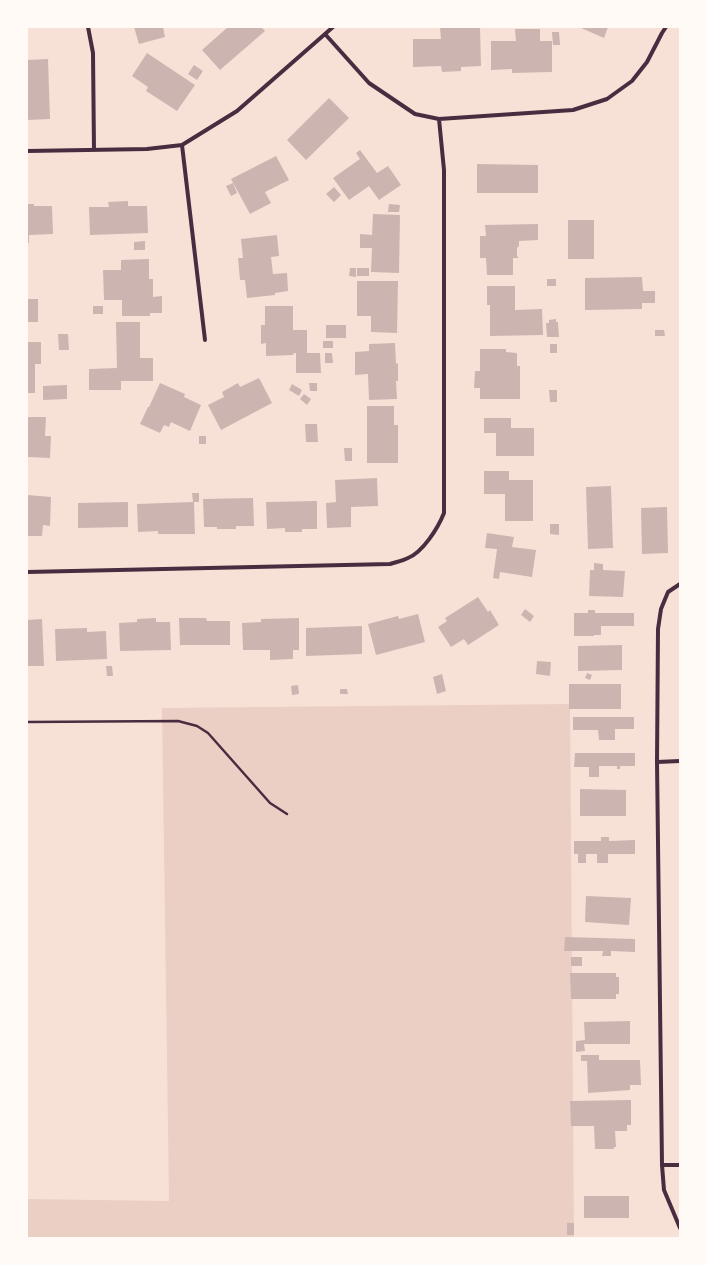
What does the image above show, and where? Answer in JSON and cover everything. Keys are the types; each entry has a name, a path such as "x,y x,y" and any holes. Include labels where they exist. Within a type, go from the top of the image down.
{"street":[{"path":"88,27 93,53 94,150"},
{"path":"27,151 147,149 182,145 237,111 332,27"},
{"path":"325,34 369,83 415,114 440,119 573,110 608,99 632,81 647,62 666,27"},
{"path":"27,572 390,564 410,558 424,545 439,526 444,513 444,170 440,119"},
{"path":"182,145 205,340"},
{"path":"680,584 668,592 661,608 658,629 657,762 662,1165 664,1190 680,1228"},
{"path":"657,762 680,761"},
{"path":"662,1165 680,1165"}],"path":[{"path":"27,722 178,721 198,726 208,733 270,803 287,814"}],"shaded area":[{"path":"570,704 574,1238 27,1238 27,1199 169,1201 162,708"}],"building":[{"path":"134,27 163,27 165,37 139,44"},
{"path":"228,27 261,27 265,31 220,70 202,50"},
{"path":"480,27 481,66 461,67 461,71 442,72 441,66 413,67 413,39 441,39 440,28"},
{"path":"579,27 608,27 604,38"},
{"path":"515,29 540,29 540,41 552,41 552,72 512,73 512,69 491,70 491,41 516,41"},
{"path":"552,32 559,32 560,45 553,45"},
{"path":"147,53 195,85 177,111 146,91 148,87 132,76"},
{"path":"48,59 50,119 27,120 27,60"},
{"path":"194,65 203,71 197,80 188,74"},
{"path":"329,98 349,118 306,160 287,140"},
{"path":"360,150 377,173 388,166 401,185 379,200 369,186 349,200 333,178 360,159 356,153"},
{"path":"276,156 289,180 265,192 271,203 250,214 231,179"},
{"path":"477,164 538,165 538,193 477,193"},
{"path":"233,183 237,193 231,196 226,186"},
{"path":"334,187 341,195 334,202 326,194"},
{"path":"128,201 128,206 147,206 148,233 90,235 89,207 109,207 108,202"},
{"path":"27,204 34,204 34,206 52,206 53,234 29,235 29,243 27,243"},
{"path":"389,204 400,205 399,212 388,212"},
{"path":"373,214 400,215 399,273 371,272 372,248 360,248 360,234 372,235"},
{"path":"568,220 594,220 594,259 568,259"},
{"path":"538,224 538,240 519,241 517,256 519,258 513,258 513,275 487,275 486,258 480,258 480,236 486,236 485,225"},
{"path":"277,235 279,256 271,257 273,274 287,273 288,291 275,293 275,295 247,298 245,280 240,280 238,258 243,258 241,239"},
{"path":"145,241 145,250 134,250 134,242"},
{"path":"149,259 149,279 153,279 153,297 162,296 162,313 150,313 150,316 122,316 122,300 104,300 103,270 121,270 121,260"},
{"path":"350,268 356,268 356,277 349,276"},
{"path":"357,268 369,268 369,276 357,276"},
{"path":"642,277 643,291 655,291 655,303 642,303 642,309 585,310 585,278"},
{"path":"547,279 556,279 556,286 547,286"},
{"path":"357,281 398,281 397,333 371,332 371,316 357,316"},
{"path":"487,286 515,286 515,310 542,309 543,335 490,336 490,305 487,305"},
{"path":"27,299 38,299 38,322 27,322"},
{"path":"93,306 103,306 103,314 93,314"},
{"path":"265,306 293,306 293,330 307,330 307,353 320,353 321,373 296,373 296,353 293,355 266,356 266,343 261,344 261,325 265,325"},
{"path":"556,319 556,322 558,322 559,337 547,337 546,323 549,323 549,320"},
{"path":"116,322 140,322 140,358 153,358 153,381 121,381 121,390 89,390 89,369 117,368"},
{"path":"326,325 346,325 346,338 326,338"},
{"path":"655,330 664,330 665,336 655,336"},
{"path":"58,334 68,334 69,350 59,350"},
{"path":"323,341 333,341 333,348 323,348"},
{"path":"27,342 41,342 41,364 35,364 35,393 27,393"},
{"path":"395,343 396,364 398,363 398,381 396,381 397,399 369,400 368,374 355,375 355,352 369,351 369,344"},
{"path":"550,344 557,344 557,353 550,353"},
{"path":"480,349 506,349 506,352 517,353 517,366 520,366 520,399 480,399 480,388 474,388 475,371 480,371"},
{"path":"325,353 332,353 333,363 325,363"},
{"path":"259,378 272,403 221,430 208,405 224,397 222,392 238,383 240,387"},
{"path":"160,383 185,394 184,397 201,405 190,431 171,422 169,427 164,425 160,433 140,424"},
{"path":"309,383 317,383 317,391 310,391"},
{"path":"292,384 302,390 299,396 289,390"},
{"path":"67,385 67,399 43,400 43,386"},
{"path":"549,390 557,390 557,402 550,402"},
{"path":"304,394 311,399 307,405 300,399"},
{"path":"367,406 394,406 394,425 398,425 398,463 367,463"},
{"path":"27,417 46,417 45,436 51,436 50,458 27,457"},
{"path":"484,418 511,418 511,428 534,428 534,456 496,456 496,433 484,433"},
{"path":"305,424 317,424 318,442 306,442"},
{"path":"199,436 206,436 206,444 199,444"},
{"path":"344,448 352,448 352,461 345,461"},
{"path":"484,471 509,471 509,480 533,480 533,521 505,521 505,494 484,494"},
{"path":"377,478 378,506 351,507 351,527 327,528 326,503 336,502 335,480"},
{"path":"611,486 613,548 588,549 586,487"},
{"path":"192,493 199,493 199,502 194,502 195,534 158,534 158,531 138,532 137,504 193,502"},
{"path":"27,495 51,497 50,526 43,525 42,536 27,536"},
{"path":"253,498 254,526 236,526 236,529 204,527 203,499"},
{"path":"317,501 317,529 302,529 302,532 285,532 285,528 267,529 266,502"},
{"path":"128,502 128,527 78,528 78,503"},
{"path":"667,507 668,553 642,554 641,508"},
{"path":"550,524 559,524 559,535 550,534"},
{"path":"487,533 514,537 512,547 536,550 532,577 500,572 499,579 493,578 497,549 485,548"},
{"path":"594,563 603,564 603,570 625,571 623,597 589,596 590,570 594,570"},
{"path":"478,597 488,612 490,610 499,625 468,645 464,639 451,647 438,627 447,621 445,618"},
{"path":"525,609 534,616 530,622 521,615"},
{"path":"588,610 595,610 595,613 634,613 634,626 601,626 601,635 574,636 574,613 588,613"},
{"path":"418,614 425,642 376,655 368,624 398,616 399,619"},
{"path":"156,618 156,622 170,622 171,650 120,651 119,623 137,622 137,619"},
{"path":"179,618 206,618 207,621 230,621 230,645 180,645"},
{"path":"299,618 299,650 293,650 293,659 270,660 270,650 243,650 242,623 261,622 261,619"},
{"path":"42,619 44,666 27,666 27,620"},
{"path":"362,626 362,654 306,656 306,628"},
{"path":"87,628 87,632 106,631 107,659 56,661 55,629"},
{"path":"622,645 622,670 578,671 578,646"},
{"path":"537,661 551,662 550,676 536,674"},
{"path":"106,666 112,666 113,676 107,676"},
{"path":"587,673 592,675 590,680 585,678"},
{"path":"442,674 446,691 437,694 433,677"},
{"path":"569,684 621,684 621,709 569,709"},
{"path":"298,685 299,694 292,695 291,686"},
{"path":"340,689 347,689 348,694 340,694"},
{"path":"573,717 634,717 634,729 615,729 615,740 599,740 598,730 573,730"},
{"path":"575,753 635,753 635,766 620,766 620,769 617,769 617,766 599,766 599,777 589,777 589,767 574,767"},
{"path":"580,789 626,790 626,816 580,816"},
{"path":"601,837 609,837 609,841 635,840 635,854 608,854 608,863 597,863 597,854 586,854 586,863 578,863 578,854 574,854 574,841 601,841"},
{"path":"586,896 631,898 629,925 585,922"},
{"path":"565,937 635,939 635,952 611,951 611,956 602,956 603,951 564,951"},
{"path":"571,957 582,957 582,966 571,966"},
{"path":"570,973 616,973 616,977 619,977 619,994 616,994 616,999 571,999"},
{"path":"630,1021 630,1044 584,1044 585,1051 576,1052 576,1041 585,1040 584,1022"},
{"path":"581,1055 599,1055 599,1060 640,1060 641,1085 630,1085 630,1090 588,1093 587,1061 581,1061"},
{"path":"631,1100 631,1125 627,1125 627,1131 615,1131 616,1147 614,1147 614,1149 595,1149 594,1126 571,1126 570,1101"},
{"path":"584,1196 629,1196 629,1218 584,1218"},
{"path":"567,1223 574,1223 574,1235 567,1235"}]}
